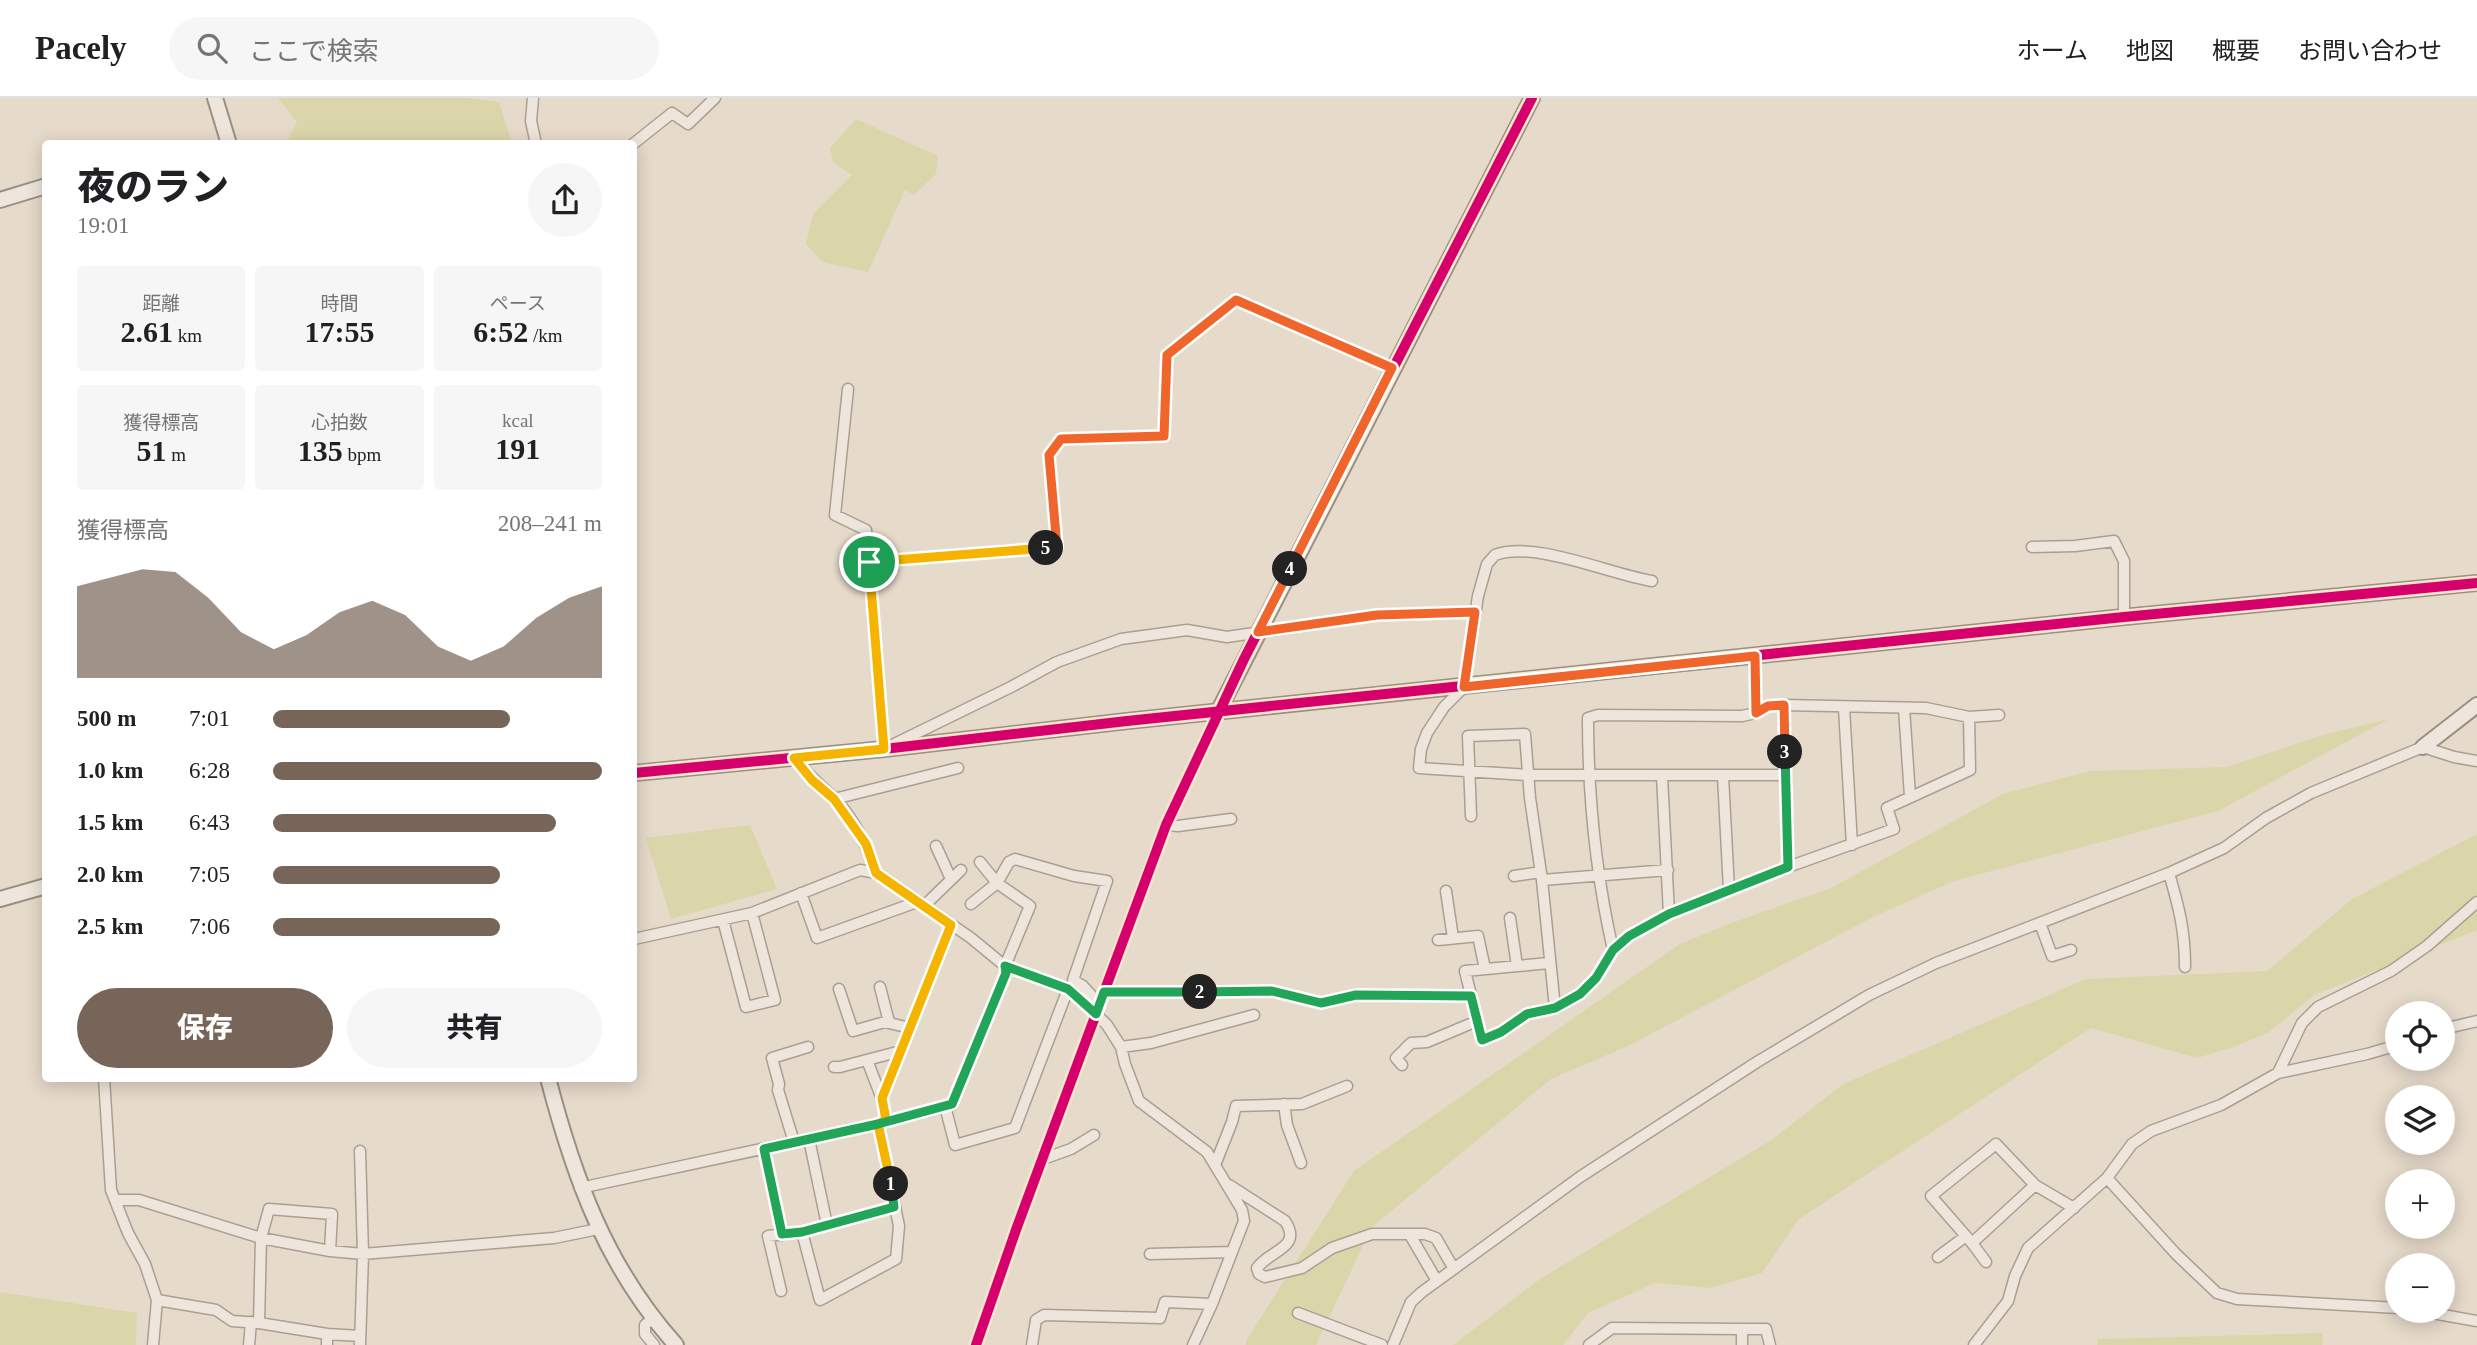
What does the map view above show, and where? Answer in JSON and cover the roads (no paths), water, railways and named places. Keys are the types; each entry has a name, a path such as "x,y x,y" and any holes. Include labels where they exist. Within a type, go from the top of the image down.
{"street":[{"path":"215,98 228,140"},
{"path":"533,98 531,121 535,140"},
{"path":"637,141 672,113 688,124 715,98"},
{"path":"976,1345 1166,825 1217,712 1532,98"},
{"path":"0,200 42,187"},
{"path":"869,562 1057,547 1049,455 1061,439 1164,436 1167,355 1236,300 1392,368"},
{"path":"848,389 835,515 866,530 884,749"},
{"path":"2032,547 2075,546 2114,541 2124,561 2124,617"},
{"path":"1652,581 1628,577 1549,553 1495,555 1487,564 1475,612 1464,687 1444,707 1427,733 1421,749 1419,768 1528,775 1785,775"},
{"path":"637,773 884,749 2124,617 2477,583"},
{"path":"884,749 1057,662 1121,639 1187,630 1227,637 1377,615 1475,612"},
{"path":"1755,656 1756,713"},
{"path":"1784,705 1788,867"},
{"path":"1613,950 1606,918 1588,775 1588,718 1598,715 1742,716 1756,713 1768,706 1784,705 1926,708 1969,717 1999,715"},
{"path":"1393,1345 1411,1302 1437,1281 1580,1177 1756,1062 1869,995 1936,963 2169,873 2224,848 2266,818 2311,793 2423,747 2477,705"},
{"path":"1844,708 1852,845"},
{"path":"1905,708 1910,796"},
{"path":"1549,963 1465,971 1482,1040 1501,1032 1527,1014 1555,1008 1580,994 1596,978 1613,950 1629,936 1669,914 1894,829 1887,808 1970,770 1969,717"},
{"path":"1471,816 1468,736 1525,734 1555,1008"},
{"path":"2423,747 2477,761"},
{"path":"794,758 812,780 834,799 866,844 876,873"},
{"path":"834,799 958,768"},
{"path":"1662,776 1669,914"},
{"path":"1724,776 1729,890"},
{"path":"1166,825 1231,819"},
{"path":"936,846 951,879"},
{"path":"971,904 997,883 1009,862 1015,859 1074,876 1107,881 1073,980 1083,986 1121,1047 1139,1101 1207,1152 1242,1210 1244,1221 1193,1345"},
{"path":"580,1188 809,1139 952,1104 1006,973 1005,966 1030,906 997,883 980,862"},
{"path":"637,938 752,913 860,870 876,873 1005,966 1068,989 1098,1009"},
{"path":"801,894 817,938 920,904 961,870"},
{"path":"1514,876 1601,875 1668,870"},
{"path":"2169,873 2185,934 2185,967"},
{"path":"0,900 42,887"},
{"path":"1446,891 1453,938"},
{"path":"2278,1073 2302,1023 2318,1007 2391,971 2427,946 2477,902"},
{"path":"723,920 746,1007 756,1005 775,1000 752,913"},
{"path":"1510,918 1517,966"},
{"path":"2040,923 2052,956 2071,950"},
{"path":"882,1098 951,925"},
{"path":"1438,940 1478,936 1485,969"},
{"path":"880,987 889,1023"},
{"path":"839,989 853,1031 889,1023 910,1028"},
{"path":"945,1106 955,1145 1015,1128 1068,989"},
{"path":"1104,992 1272,991 1321,1003 1356,995 1471,996"},
{"path":"1121,1047 1152,1043 1254,1015"},
{"path":"1396,1059 1410,1043 1427,1042 1477,1021"},
{"path":"2455,1027 2477,1021"},
{"path":"794,1142 778,1090 772,1058 808,1047"},
{"path":"1974,1345 2008,1301 2015,1276 2028,1248 2107,1178 2133,1144 2151,1131 2221,1105 2278,1073 2385,1049"},
{"path":"834,1067 901,1051"},
{"path":"802,1232 820,1300 896,1259 899,1226 882,1122 882,1098 867,1060"},
{"path":"104,1082 111,1190 128,1233 145,1264 157,1300 153,1345"},
{"path":"549,1082 580,1188 598,1229 652,1319 676,1345"},
{"path":"1215,1165 1236,1106 1303,1104 1347,1086"},
{"path":"1284,1104 1287,1125 1301,1163"},
{"path":"1043,1159 1071,1149 1094,1135"},
{"path":"809,1139 827,1225"},
{"path":"1986,1262 1931,1196 1996,1144 2035,1185 2074,1208"},
{"path":"764,1149 782,1234"},
{"path":"157,1300 216,1310 232,1321 255,1322 327,1340 360,1340 363,1254 360,1151"},
{"path":"2107,1178 2176,1254 2217,1293 2237,1299 2385,1307"},
{"path":"1226,1183 1284,1221 1290,1229 1292,1237 1288,1243 1261,1262 1257,1268 1259,1274 1265,1277 1302,1268 1332,1248 1372,1234 1425,1234 1436,1238 1454,1269"},
{"path":"1938,1257 1969,1240 2035,1185"},
{"path":"115,1200 139,1200 261,1238 330,1251 363,1254 554,1238 598,1229"},
{"path":"780,1291 768,1236 802,1232 894,1207"},
{"path":"249,1345 255,1322 261,1238 269,1209 332,1214 330,1251"},
{"path":"1410,1235 1437,1281"},
{"path":"1150,1254 1232,1252"},
{"path":"1032,1345 1036,1320 1044,1315 1160,1318 1165,1302 1212,1304"},
{"path":"1298,1313 1382,1345"},
{"path":"2455,1317 2477,1321"},
{"path":"652,1319 645,1325 645,1334 654,1345"},
{"path":"1589,1345 1612,1328 1766,1329 1770,1345"},
{"path":"1742,1329 1742,1345"}]}
